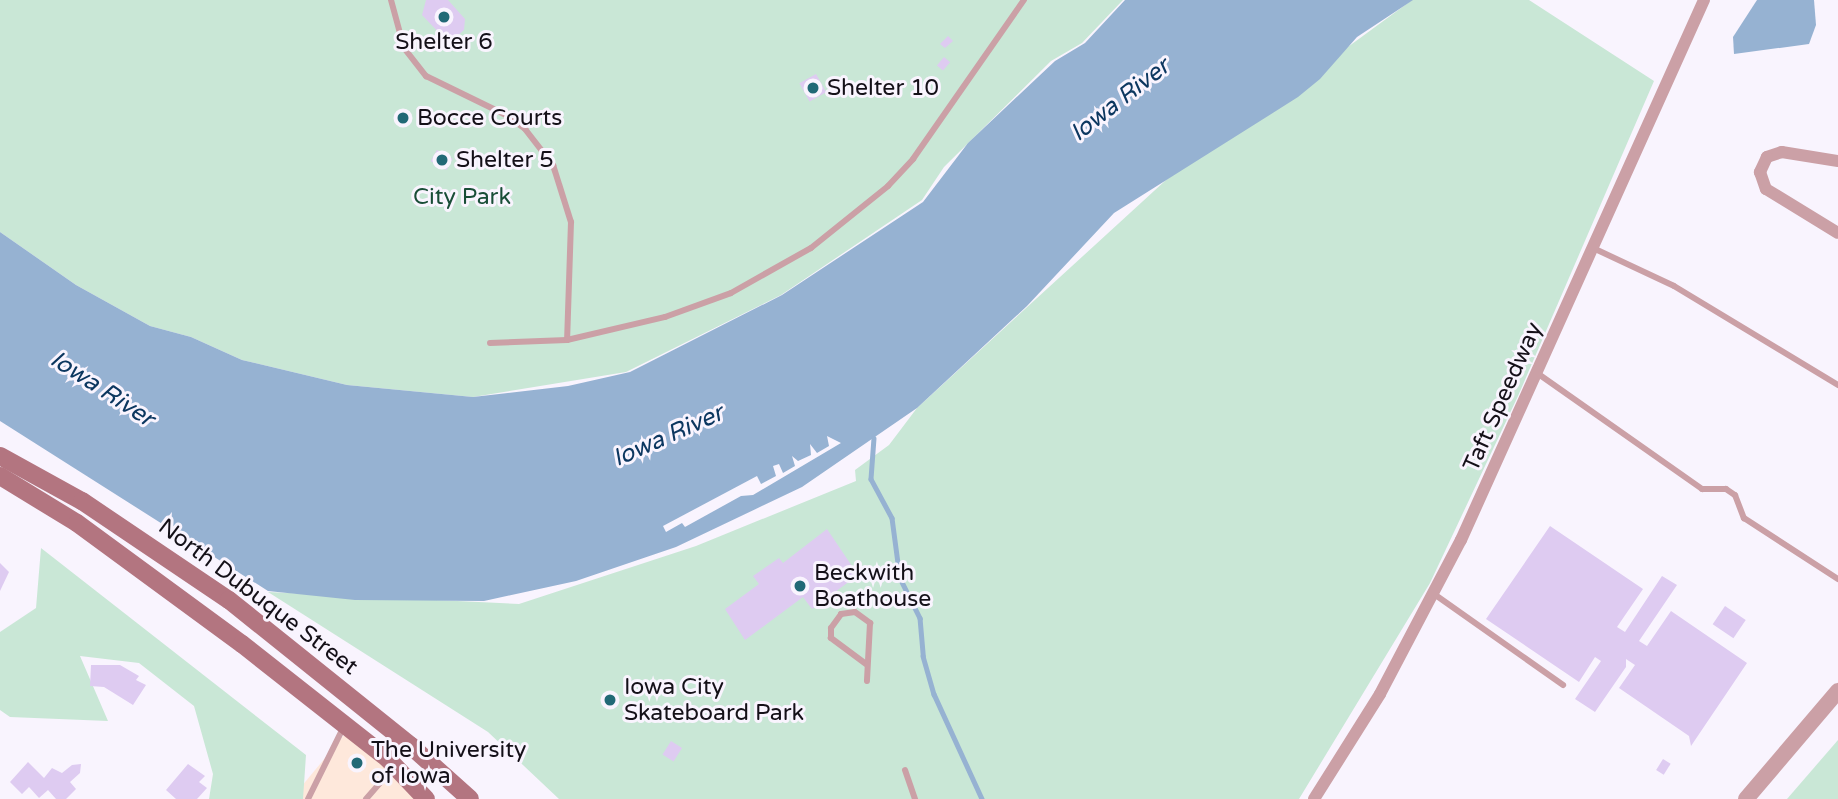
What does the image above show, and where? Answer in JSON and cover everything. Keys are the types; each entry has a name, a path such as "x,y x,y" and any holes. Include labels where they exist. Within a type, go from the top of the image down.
{"main road":[{"name":"North Dubuque Street","path":"0,456 82,501 229,600 411,746 470,799"},
{"name":"North Dubuque Street","path":"0,476 77,523 345,724 394,766 426,799"}],"street":[{"name":"Taft Speedway","path":"1314,799 1380,694 1434,594 1537,373 1704,0"},
{"path":"1838,161 1782,152 1767,158 1760,172 1766,189 1838,233"},
{"path":"1745,799 1838,691"}],"lane":[{"path":"391,0 404,48 426,76 506,115 525,129 554,165 571,222 567,340"},
{"path":"490,342 567,340 687,310 773,272 811,248 888,186 913,159 1024,0"},
{"path":"1593,248 1674,286 1838,385"},
{"path":"1537,373 1702,489 1726,489 1735,495 1744,518 1838,579"},
{"path":"1434,594 1563,685"},
{"path":"866,664 831,638 831,628 841,614 855,612 870,624 867,681"},
{"path":"308,799 345,724"},
{"path":"366,799 394,766"},
{"path":"905,771 915,799"}],"shaded area":[{"name":"The University of Iowa","path":"350,728 426,799 291,799"}],"green space":[{"name":"City Park","path":"0,0 1123,0 1082,43 1051,61 944,167 922,200 781,295 626,372 473,397 347,385 242,360 191,337 150,326 76,285 0,232"},
{"path":"1412,0 1529,0 1654,81 1518,396 1430,583 1299,799 559,799 488,732 268,592 519,604 696,546 856,481 855,470 889,445 917,408 1166,180"},
{"path":"41,548 306,755 303,799 209,799 213,774 194,706 139,663 80,656 108,721 10,717 0,710 0,632 36,608"},
{"path":"1838,740 1838,799 1787,799"}],"water":[{"name":"Iowa River","path":"1125,0 1413,0 1357,37 1320,79 1298,97 1114,213 1027,306 917,408 802,487 676,547 576,581 484,601 355,600 268,591 0,421 0,232 76,285 150,326 191,337 242,360 347,385 473,397 568,386 630,372 782,295 923,202 968,143 1055,61 1085,43"},
{"path":"1757,0 1814,0 1816,25 1809,44 1734,54 1733,37"}],"pier":[{"path":"827,436 841,443 753,495 741,496 685,527 682,523 666,532 663,526 757,476 761,484 776,476 773,466 779,464 783,473 795,466 792,456 798,461 811,455 810,444 817,453 829,446"}],"building":[{"name":"Shelter 6","path":"426,0 448,0 465,19 464,30 455,38 444,38 422,15"},
{"path":"948,36 953,41 945,48 940,44"},
{"path":"944,57 950,62 943,71 937,65"},
{"name":"Shelter 10","path":"816,74 826,92 810,102 799,83"},
{"name":"Shelter 5","path":"437,150 453,159 446,170 431,161"},
{"path":"1550,526 1643,589 1617,627 1625,632 1662,576 1677,585 1639,641 1647,646 1671,611 1747,663 1691,746 1689,736 1619,688 1635,665 1626,659 1626,667 1595,712 1575,699 1601,661 1595,657 1579,682 1486,619"},
{"name":"Beckwith Boathouse","path":"827,529 858,575 812,609 803,597 745,640 725,609 759,584 753,576 779,558 783,563"},
{"path":"0,563 9,572 0,591"},
{"path":"1725,606 1746,620 1733,638 1713,624"},
{"path":"91,665 120,665 139,676 136,680 146,685 133,705 104,687 90,686"},
{"path":"671,741 682,748 674,761 663,755"},
{"path":"1663,759 1671,764 1664,775 1656,770"},
{"path":"28,762 44,778 52,768 62,773 72,765 81,764 80,773 70,782 76,789 66,799 56,799 48,790 39,798 29,787 22,794 10,782"},
{"path":"188,764 205,776 199,782 207,788 197,799 176,799 166,790"}],"waterway":[{"path":"874,438 871,479 892,518 900,578 920,618 923,656 934,694 982,799"}],"place":[{"name":"Shelter 6","path":"444,17"},
{"name":"Shelter 10","path":"813,88"},
{"name":"Bocce Courts","path":"403,118"},
{"name":"Shelter 5","path":"442,160"},
{"name":"Beckwith Boathouse","path":"800,586"},
{"name":"Iowa City Skateboard Park","path":"610,700"},
{"name":"The University of Iowa","path":"357,763"}]}
